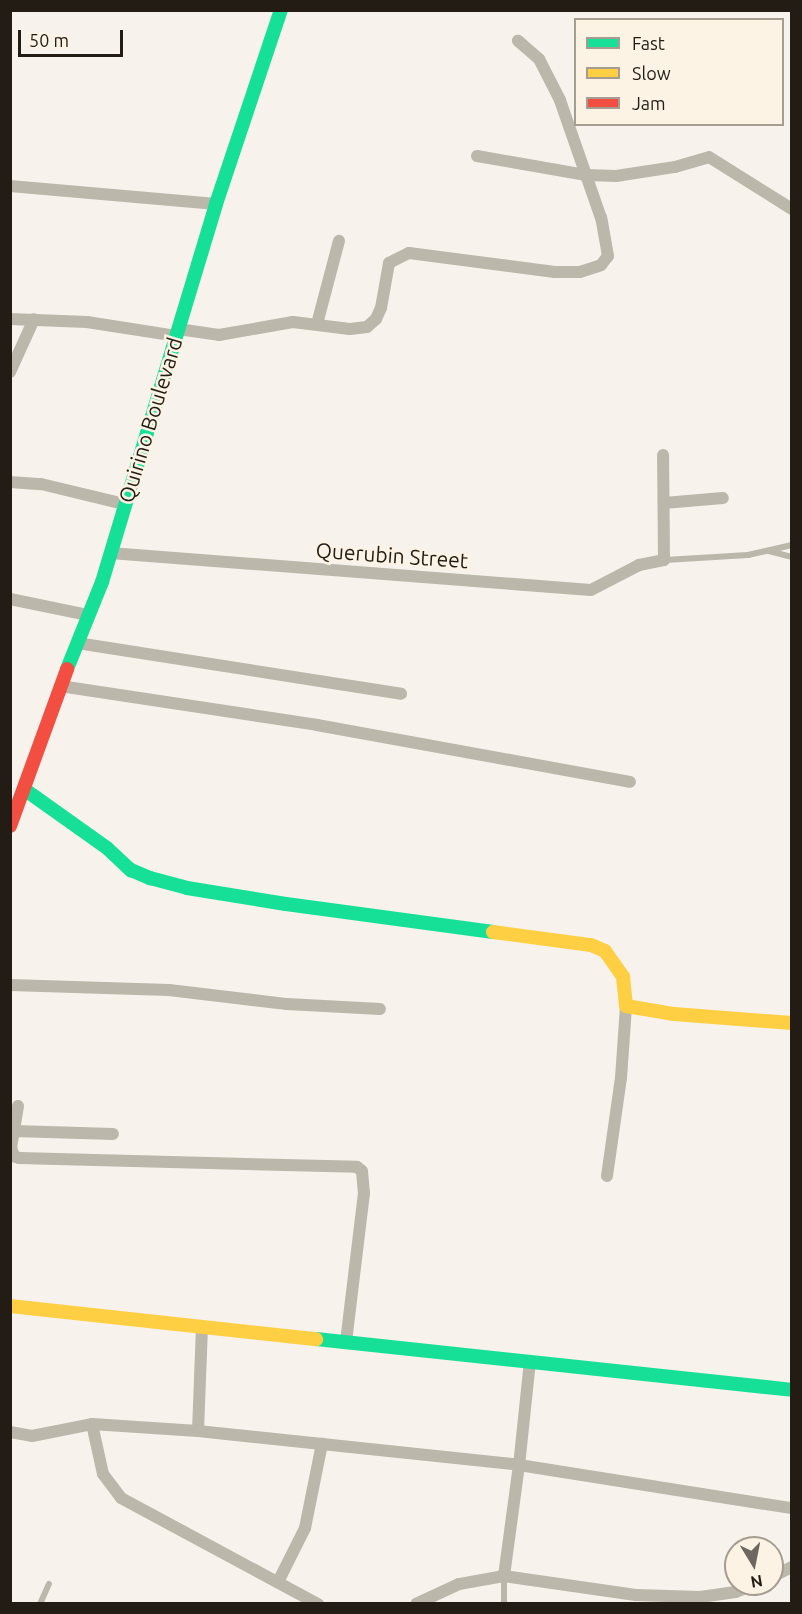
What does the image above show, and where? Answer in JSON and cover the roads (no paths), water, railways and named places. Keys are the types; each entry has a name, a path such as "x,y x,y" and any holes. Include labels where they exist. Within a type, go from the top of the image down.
{"street":[{"name":"Quirino Boulevard","path":"10,826 110,553 216,204 281,10"},
{"path":"10,319 87,322 219,335 293,322 350,330 370,324 381,308 389,263 401,255 409,253 555,272 580,272 601,265 609,256 608,250 586,175 560,100 539,59 518,41"},
{"path":"477,156 586,175 616,176 675,167 709,158 792,209"},
{"path":"10,186 216,204"},
{"path":"317,324 339,241"},
{"path":"10,372 34,319"},
{"path":"663,455 664,560"},
{"path":"10,482 51,486 124,504"},
{"path":"664,503 723,498"},
{"name":"Querubin Street","path":"110,553 578,590 601,586 639,565 664,560"},
{"path":"10,599 88,615"},
{"path":"77,643 401,694"},
{"path":"60,686 317,725 630,782"},
{"path":"24,789 107,848 131,870 150,878 187,888 286,904 591,945 605,951 623,977 627,1006 621,1078 607,1176"},
{"path":"10,985 168,990 287,1004 380,1010"},
{"path":"627,1006 674,1014 792,1023"},
{"path":"18,1106 11,1153 26,1158 357,1167 362,1171 364,1193 346,1342"},
{"path":"14,1131 113,1134"},
{"path":"10,1306 792,1390"},
{"path":"198,1431 202,1327"},
{"path":"504,1576 530,1361"},
{"path":"92,1424 103,1474 121,1498 318,1604"},
{"path":"10,1432 32,1436 92,1424 198,1431 519,1465 792,1508"},
{"path":"278,1582 305,1528 322,1444"},
{"path":"416,1604 459,1584 504,1576 636,1595 700,1597 724,1594"}],"lane":[{"path":"664,560 769,551 792,544"},
{"path":"769,551 792,558"},
{"path":"504,1576 504,1604"},
{"path":"40,1604 49,1584"}]}
